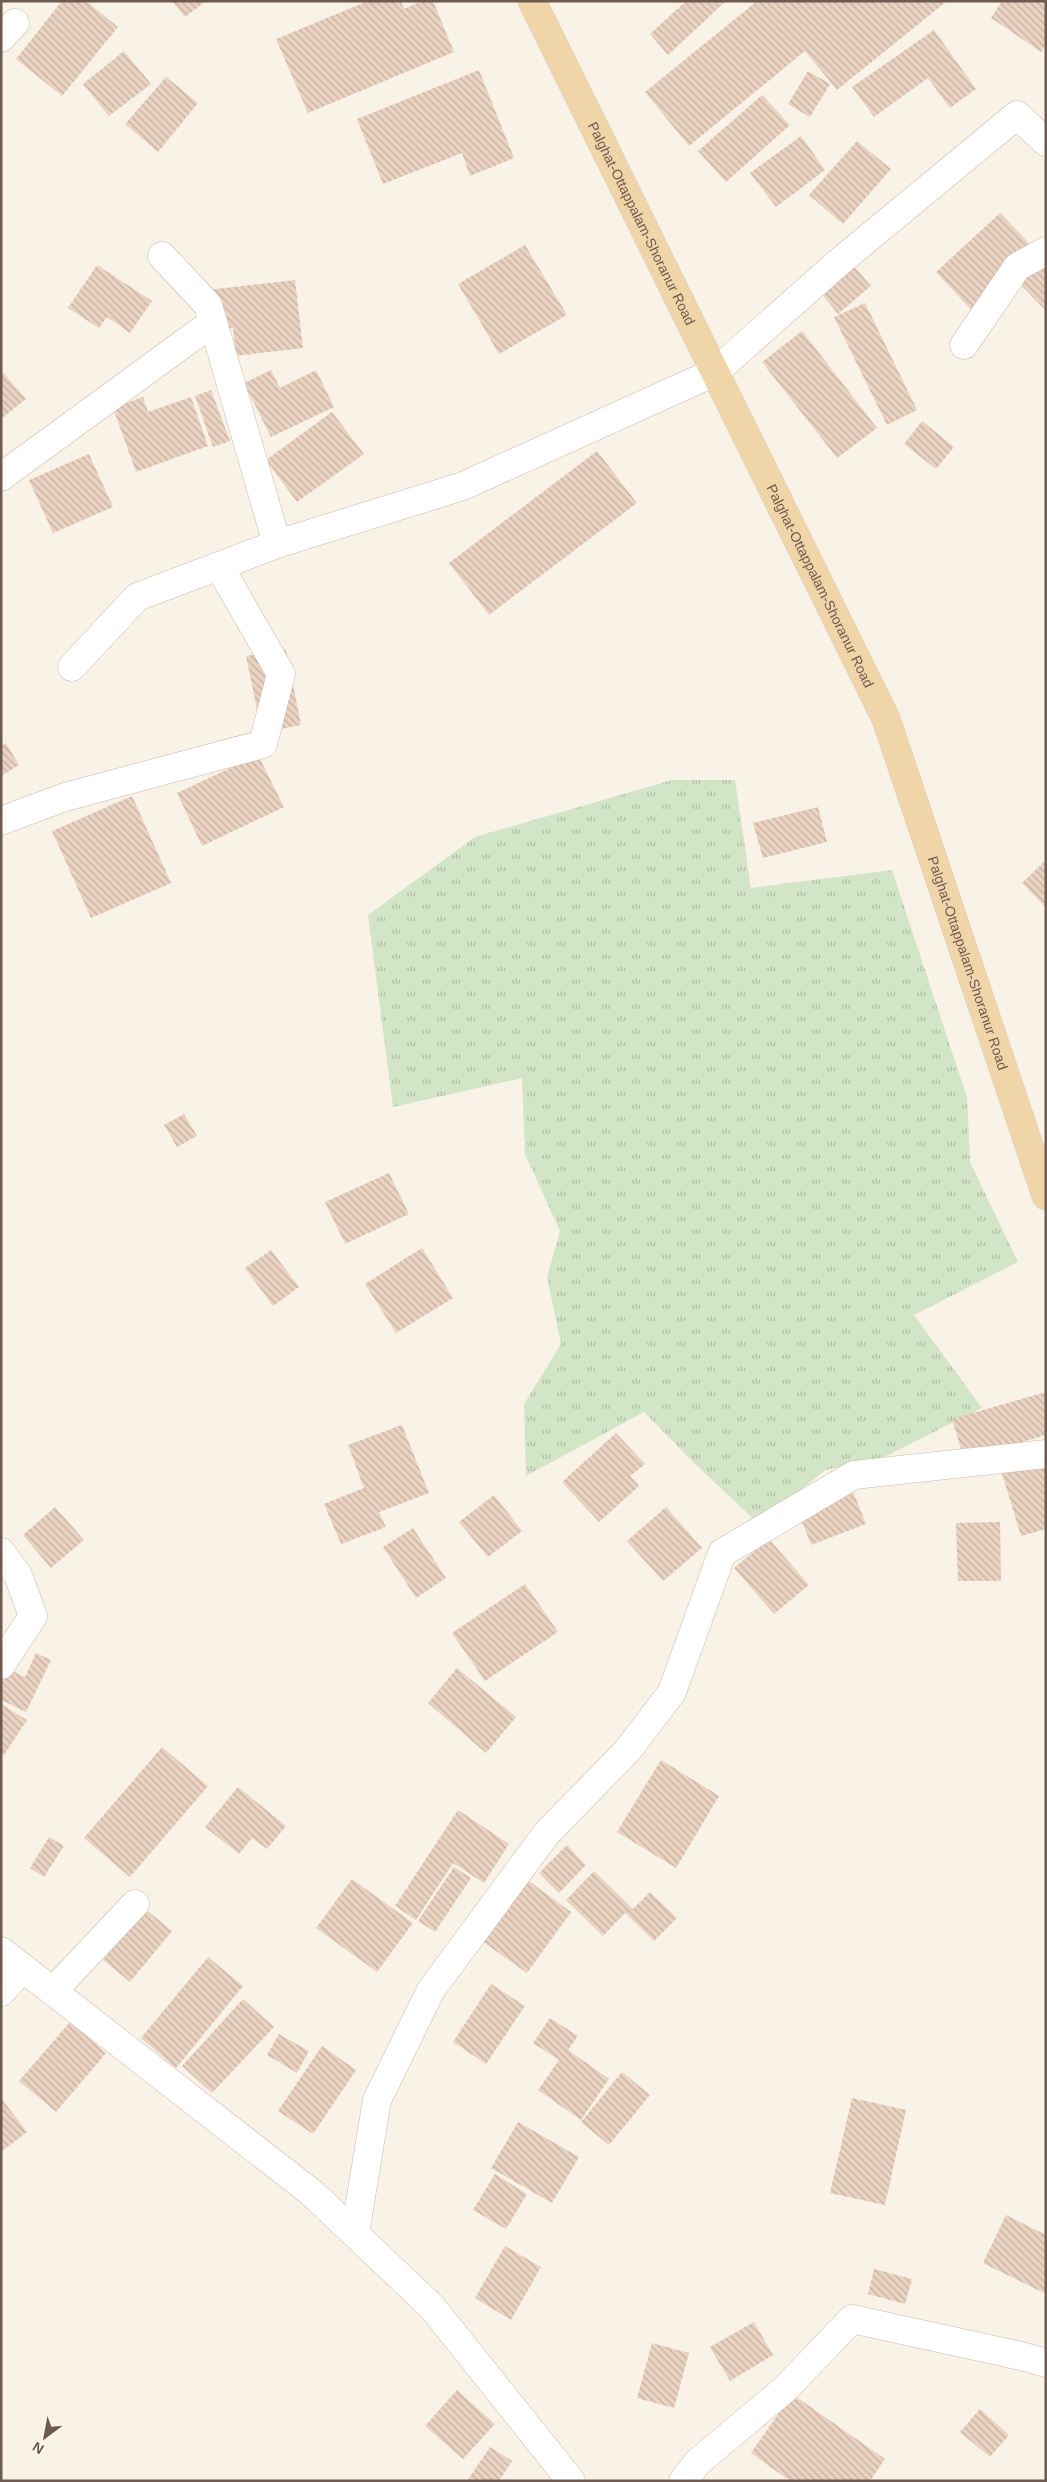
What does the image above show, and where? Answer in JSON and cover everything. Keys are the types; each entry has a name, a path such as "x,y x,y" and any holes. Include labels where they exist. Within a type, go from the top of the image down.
{"main road":[{"name":"Palghat-Ottappalam-Shoranur Road","path":"532,1 886,719 1046,1196"}],"street":[{"path":"72,667 137,597 278,544 463,486 715,372 838,263 1017,115 1046,142"},
{"path":"964,345 1017,267 1046,251"},
{"path":"162,256 208,304 278,544"},
{"path":"1,477 213,322"},
{"path":"1,821 65,798 263,744 281,674 219,566"},
{"path":"355,2233 377,2100 431,1990 548,1833 628,1750 672,1692 722,1553 854,1475 1046,1454"},
{"path":"1,1552 18,1575 33,1616 1,1665"},
{"path":"53,1991 135,1904"},
{"path":"1,1952 312,2193 432,2307 571,2481"},
{"path":"1,1992 23,1968"},
{"path":"683,2481 698,2462 785,2389 852,2319 1046,2363"}],"green space":[{"path":"672,780 735,780 751,888 892,870 967,1097 970,1162 1018,1262 914,1315 982,1408 884,1457 825,1470 759,1524 692,1461 644,1412 526,1476 524,1404 561,1344 547,1277 560,1231 525,1154 522,1078 393,1107 368,915 475,837"}],"building":[{"path":"62,1 86,1 118,27 62,96 16,59"},
{"path":"172,1 206,1 185,17"},
{"path":"368,1 401,1 404,9 422,1 433,1 454,52 308,113 276,39"},
{"path":"686,1 726,1 668,55 650,34"},
{"path":"757,1 947,1 837,90 805,51 689,146 645,92"},
{"path":"1002,1 1046,1 1046,44 1041,52 991,18"},
{"path":"934,30 976,89 950,108 928,78 874,117 852,87"},
{"path":"124,51 151,84 109,116 83,84"},
{"path":"479,70 514,158 470,176 462,153 383,184 357,119"},
{"path":"808,71 830,84 810,117 788,104"},
{"path":"166,77 198,103 158,152 125,124"},
{"path":"762,95 790,125 726,182 698,151"},
{"path":"801,136 825,170 776,207 750,173"},
{"path":"857,141 891,169 843,224 809,195"},
{"path":"1000,213 1046,261 1046,311 1014,278 975,314 936,272"},
{"path":"525,245 567,315 499,354 458,284"},
{"path":"97,265 152,301 130,333 107,317 99,328 68,308"},
{"path":"853,265 871,286 838,314 821,293"},
{"path":"295,280 303,348 236,356 233,328 212,331 207,290"},
{"path":"865,303 917,410 887,425 834,317"},
{"path":"802,331 877,428 837,458 762,362"},
{"path":"1,370 26,399 1,419"},
{"path":"271,370 280,388 316,370 334,407 271,437 244,383"},
{"path":"211,390 230,441 213,447 195,396"},
{"path":"143,397 148,412 191,397 208,446 136,472 113,408"},
{"path":"332,412 364,454 297,502 266,460"},
{"path":"922,421 954,447 936,469 904,444"},
{"path":"597,451 637,503 489,615 449,563"},
{"path":"89,454 113,507 53,533 29,480"},
{"path":"286,649 301,725 262,733 246,656"},
{"path":"6,743 19,765 1,776 1,746"},
{"path":"258,755 284,807 202,846 177,793"},
{"path":"132,796 171,883 91,918 52,831"},
{"path":"818,807 827,842 763,858 753,823"},
{"path":"1046,860 1046,908 1022,883"},
{"path":"184,1114 197,1136 177,1147 164,1125"},
{"path":"389,1173 409,1214 345,1244 325,1202"},
{"path":"422,1248 453,1298 396,1333 365,1284"},
{"path":"271,1250 299,1287 273,1306 245,1268"},
{"path":"1046,1392 1046,1435 964,1459 952,1419"},
{"path":"402,1425 429,1493 379,1512 386,1527 341,1544 324,1504 364,1488 348,1445"},
{"path":"616,1433 645,1464 630,1476 639,1486 599,1522 562,1482"},
{"path":"1046,1453 1046,1529 1021,1536 1000,1467"},
{"path":"848,1479 866,1524 811,1545 794,1500"},
{"path":"494,1495 522,1531 488,1557 459,1522"},
{"path":"55,1507 84,1540 51,1568 23,1535"},
{"path":"666,1507 702,1548 663,1581 627,1541"},
{"path":"1000,1522 1001,1581 958,1581 956,1523"},
{"path":"413,1528 446,1578 416,1598 383,1547"},
{"path":"769,1539 809,1585 774,1614 734,1568"},
{"path":"525,1584 558,1632 485,1681 452,1633"},
{"path":"36,1653 51,1660 26,1712 1,1700 1,1666 25,1677"},
{"path":"457,1668 516,1717 486,1753 428,1703"},
{"path":"1,1704 27,1720 4,1755 1,1754"},
{"path":"162,1747 208,1786 130,1877 84,1838"},
{"path":"661,1760 719,1796 676,1868 617,1832"},
{"path":"238,1787 286,1826 267,1849 252,1838 239,1854 205,1827"},
{"path":"458,1810 509,1844 484,1883 453,1863 416,1920 395,1906"},
{"path":"49,1837 64,1846 44,1877 30,1868"},
{"path":"567,1845 586,1865 559,1893 539,1873"},
{"path":"454,1867 471,1878 435,1932 418,1921"},
{"path":"594,1871 633,1909 650,1892 677,1918 654,1941 625,1913 603,1936 566,1900"},
{"path":"352,1879 413,1923 377,1972 316,1928"},
{"path":"526,1879 571,1912 527,1973 482,1941"},
{"path":"145,1909 172,1931 130,1982 103,1960"},
{"path":"208,1957 243,1986 176,2068 141,2038"},
{"path":"491,1984 525,2006 486,2064 453,2042"},
{"path":"243,1999 274,2027 212,2093 182,2066"},
{"path":"550,2018 578,2036 568,2050 609,2079 581,2120 538,2090 559,2060 533,2043"},
{"path":"70,2022 106,2053 56,2112 19,2081"},
{"path":"279,2034 309,2051 297,2073 267,2055"},
{"path":"322,2046 356,2070 313,2134 278,2111"},
{"path":"622,2072 650,2095 609,2145 581,2122"},
{"path":"1,2098 27,2132 1,2152"},
{"path":"852,2098 906,2110 885,2205 830,2193"},
{"path":"518,2122 579,2157 552,2203 491,2168"},
{"path":"495,2174 527,2194 506,2229 473,2210"},
{"path":"1006,2215 1044,2234 1046,2230 1046,2294 983,2263"},
{"path":"505,2246 541,2267 511,2320 475,2298"},
{"path":"874,2269 912,2279 905,2304 868,2294"},
{"path":"754,2322 773,2355 730,2381 710,2347"},
{"path":"652,2343 689,2353 674,2408 637,2398"},
{"path":"457,2390 495,2424 463,2459 425,2426"},
{"path":"792,2394 885,2459 870,2481 790,2481 751,2453"},
{"path":"980,2409 1009,2435 990,2457 960,2432"},
{"path":"490,2447 512,2461 499,2481 467,2481"}]}
